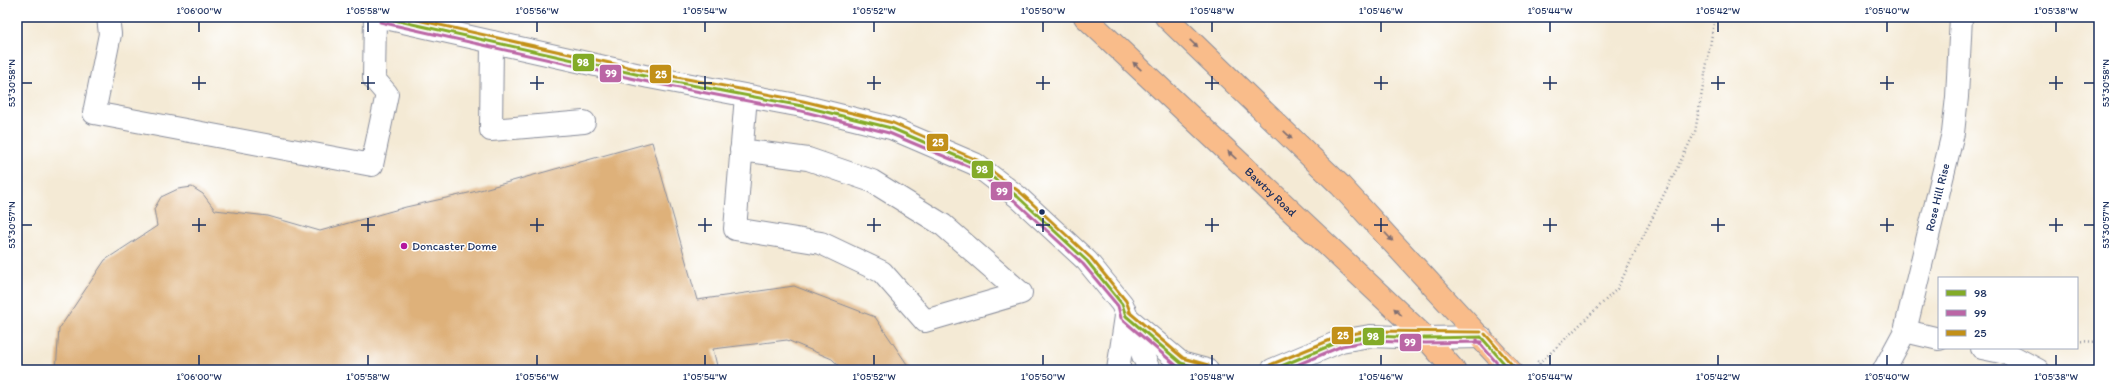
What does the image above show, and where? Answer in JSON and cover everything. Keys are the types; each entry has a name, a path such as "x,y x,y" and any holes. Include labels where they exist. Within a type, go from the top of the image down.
{"highway":[{"name":"Bawtry Road","path":"1085,17 1426,338 1454,370"},
{"path":"1166,17 1340,185 1510,370"}],"street":[{"path":"108,17 110,34 94,113 372,165 387,94 374,79 375,17"},
{"path":"381,17 649,77 802,106 891,128 975,164 1018,197 1087,261 1122,304 1149,370"},
{"name":"Rose Hill Rise","path":"1884,370 1905,331 1953,133 1957,97 1961,17"},
{"path":"492,42 491,130 584,122"},
{"path":"741,150 808,159 872,181 943,225 1021,293 925,321 882,272 821,243 735,229 741,150 746,96"},
{"path":"1118,370 1126,316"},
{"path":"1126,316 1181,363 1207,370"},
{"path":"1905,331 1938,339"},
{"path":"1276,370 1341,342 1370,336 1426,338 1481,337"},
{"path":"1987,349 2006,353 2038,370"}],"path":[{"path":"1539,364 1617,289 1695,132 1715,17"},
{"path":"2078,341 2099,342"}],"building":[{"name":"Doncaster Dome","path":"652,142 697,300 794,286 875,317 911,370 843,370 832,359 787,340 713,349 718,370 56,370 59,329 105,260 157,226 154,209 161,197 178,189 192,187 203,194 215,210 268,216 320,231 406,207 473,192"}],"transit line":[{"name":"98","path":"381,17 649,77 802,106 891,128 975,164 1018,197 1087,261 1122,304 1126,316"},
{"name":"25","path":"404,17 650,72 803,101 893,123 977,160 1021,193 1091,258 1126,301 1131,314"},
{"name":"99","path":"380,22 648,82 801,111 889,133 972,168 1015,201 1083,264 1118,306 1121,318"},
{"name":"25","path":"1129,312 1183,358 1208,365"},
{"name":"98","path":"1126,316 1181,363 1207,370"},
{"name":"99","path":"1123,320 1178,367 1188,370"},
{"name":"25","path":"1270,365 1340,336 1369,331 1481,332"},
{"name":"25","path":"1485,334 1514,367"},
{"name":"98","path":"1272,370 1341,341 1370,336 1426,338 1481,337"},
{"name":"98","path":"1481,337 1510,370"},
{"name":"99","path":"1477,340 1503,370"},
{"name":"99","path":"1285,370 1342,346 1370,341 1426,343 1481,342"}],"place":[{"name":"Doncaster Dome","path":"404,246"}]}
